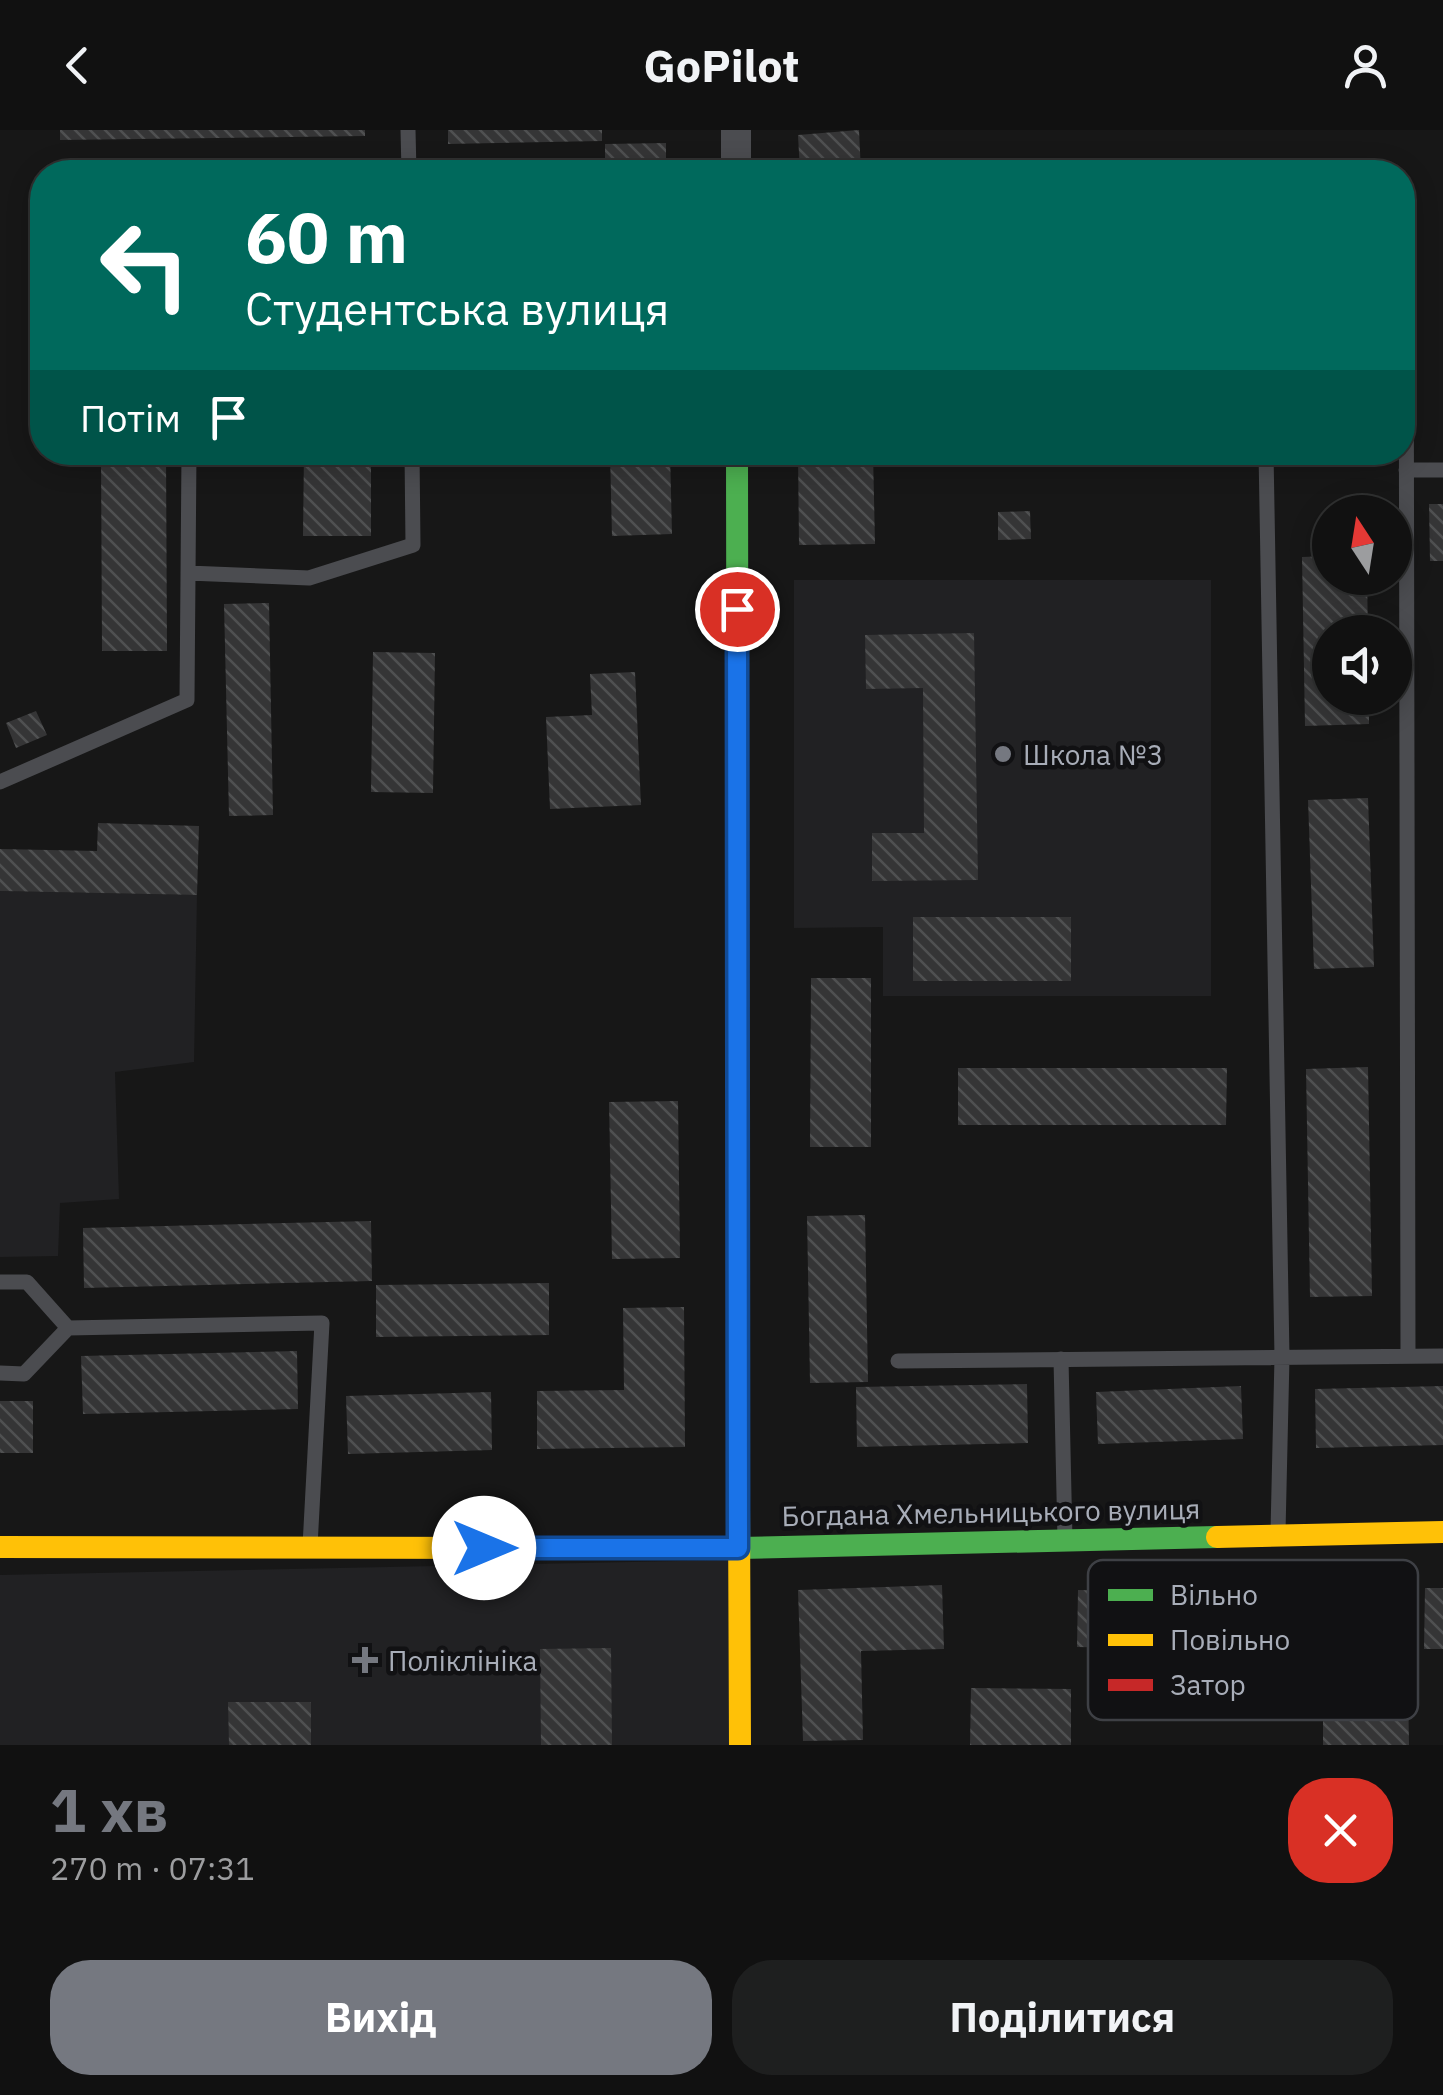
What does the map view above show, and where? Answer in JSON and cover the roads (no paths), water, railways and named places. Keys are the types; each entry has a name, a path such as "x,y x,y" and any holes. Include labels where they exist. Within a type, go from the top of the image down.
{"street":[{"path":"736,130 736,160"},
{"path":"737,465 740,1745"},
{"name":"Богдана Хмельницького вулиця","path":"0,1548 738,1548 1443,1532"}],"lane":[{"path":"408,130 409,160"},
{"path":"0,782 186,700 188,465"},
{"path":"188,573 309,578 413,545 412,465"},
{"path":"1266,465 1282,1357 1278,1536"},
{"path":"1406,465 1408,1356"},
{"path":"1406,470 1443,470"},
{"path":"0,1282 27,1282 68,1328"},
{"path":"0,1374 24,1374 68,1328 322,1323 310,1548"},
{"path":"898,1361 1443,1356"},
{"path":"1061,1359 1064,1540"}],"place":[{"name":"Школа №3","path":"1003,754"},
{"name":"Поліклініка","path":"365,1660"}]}
